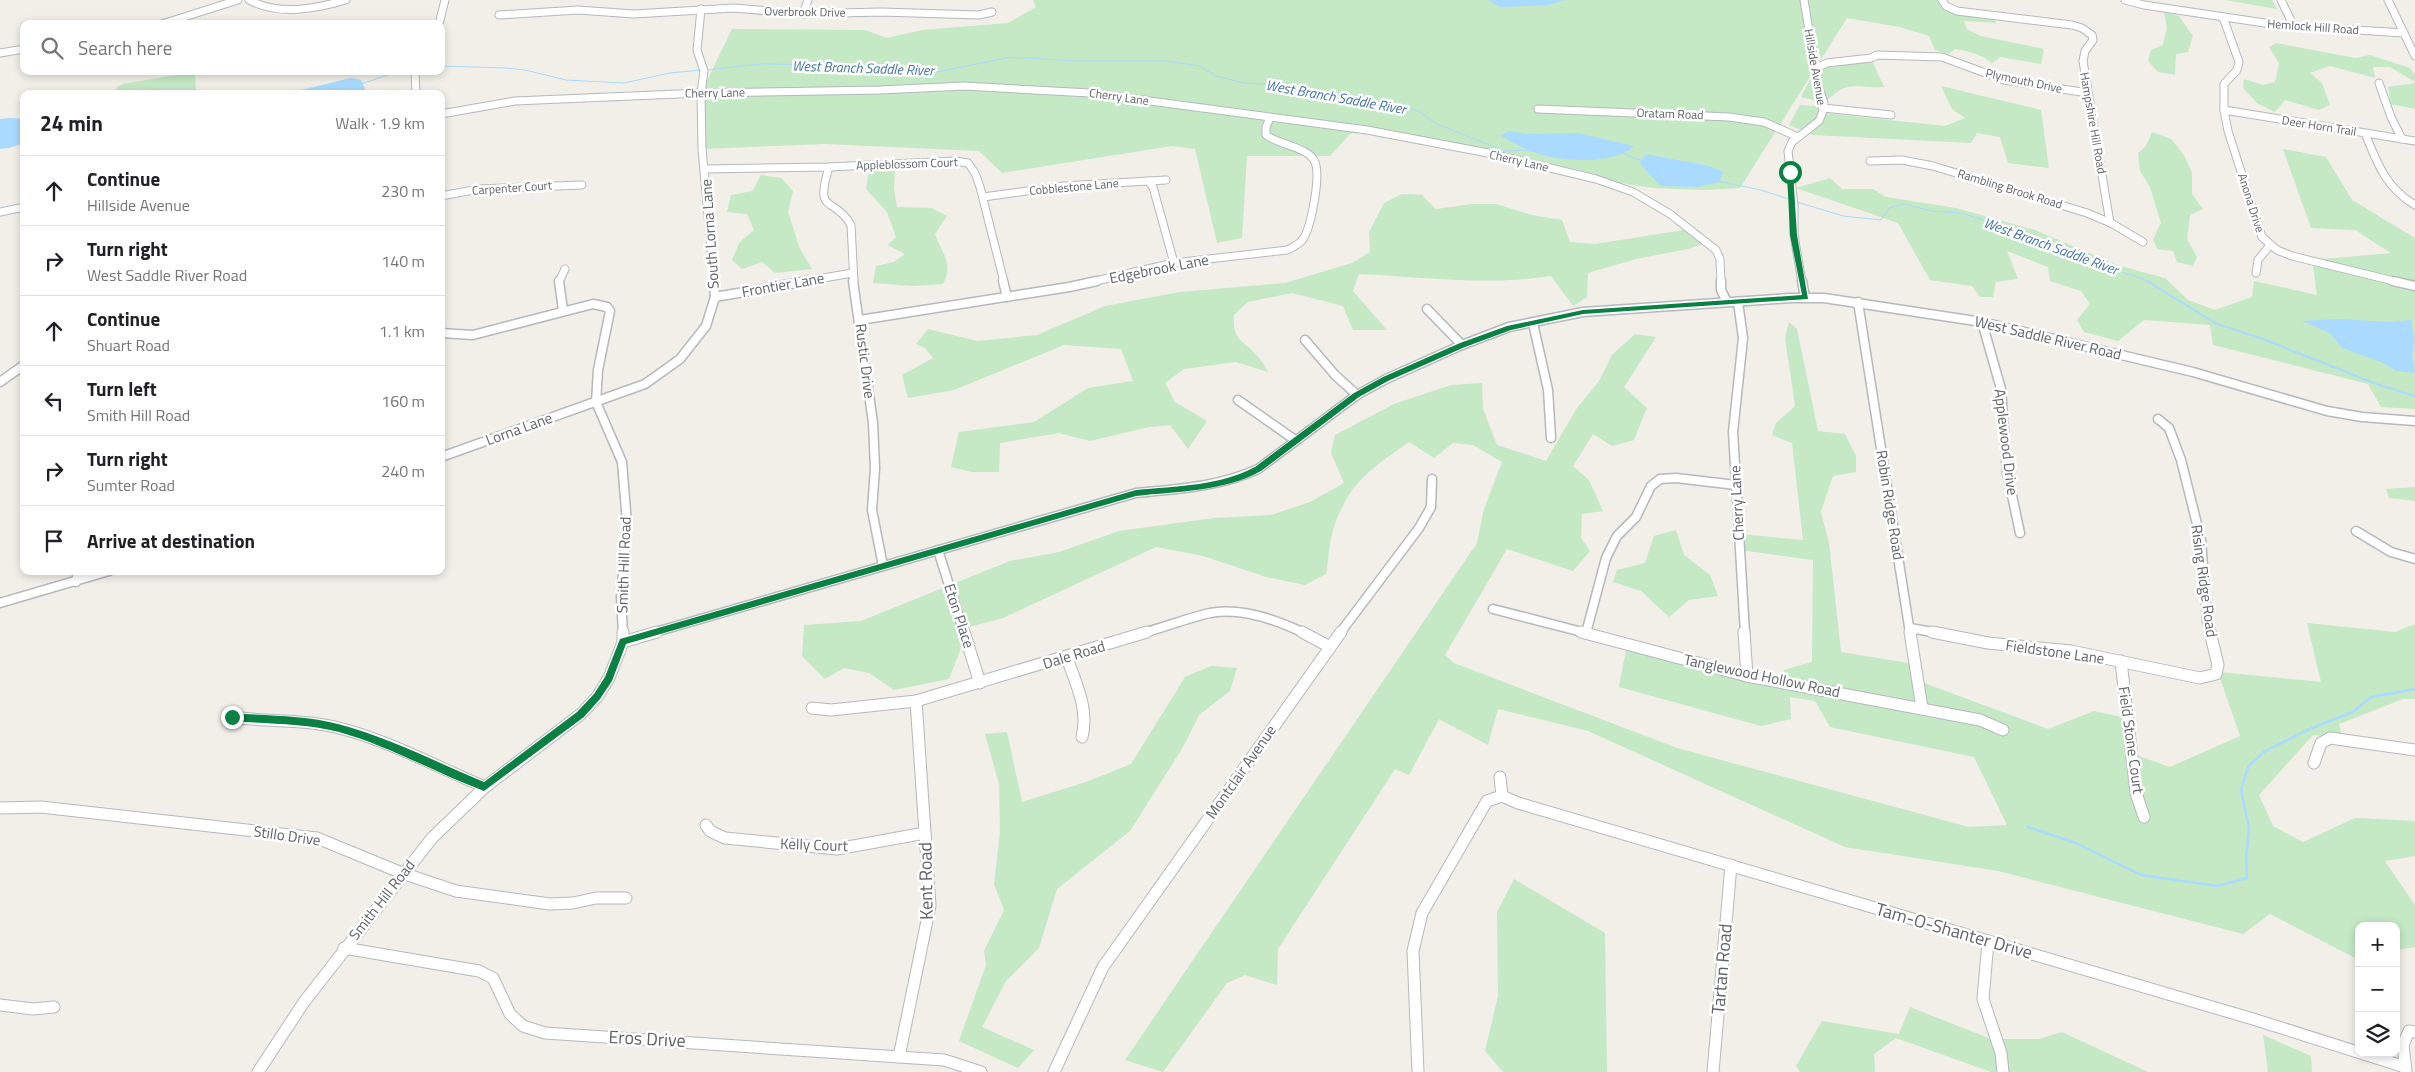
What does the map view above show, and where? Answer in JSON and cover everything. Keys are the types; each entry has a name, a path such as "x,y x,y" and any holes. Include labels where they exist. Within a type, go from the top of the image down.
{"street":[{"path":"175,20 238,0"},
{"path":"249,0 264,8 299,9 346,0"},
{"path":"440,20 445,0"},
{"path":"803,14 808,0"},
{"name":"Hillside Avenue","path":"1804,0 1824,103 1822,103 1823,108 1819,121 1792,142 1788,151 1794,235 1805,297"},
{"name":"Hampshire Hill Road","path":"1942,0 1946,6 1957,11 2072,25 2086,30 2094,38 2083,56 2110,222"},
{"path":"2125,0 2162,8 2223,17"},
{"path":"2159,0 2162,8"},
{"path":"2281,0 2294,27"},
{"path":"2388,0 2415,56"},
{"name":"Overbrook Drive","path":"499,14 578,10 634,14 734,8 803,14 880,12 979,14 992,12"},
{"name":"South Lorna Lane","path":"596,402 644,384 680,359 706,326 715,297 706,169 702,149 701,93 704,71 697,42 701,9"},
{"name":"Hemlock Hill Road","path":"2223,17 2294,27 2404,33"},
{"name":"Anona Drive","path":"2223,17 2239,62 2237,70 2224,84 2224,110 2228,131 2260,232 2270,246 2292,256 2415,286"},
{"path":"0,54 20,50"},
{"name":"Plymouth Drive","path":"1816,68 1827,63 1871,58 1877,54 1934,56 1957,62 2004,80 2088,93"},
{"path":"415,75 416,90"},
{"path":"2379,84 2402,139"},
{"name":"Cherry Lane","path":"445,113 515,101 701,93 880,90 940,86 1063,90 1367,130 1488,153 1596,179 1650,200 1708,242 1720,256 1721,290 1727,302"},
{"path":"1823,108 1891,115"},
{"name":"Oratam Road","path":"1538,109 1729,116 1764,122 1798,138"},
{"name":"Deer Horn Trail","path":"2224,110 2415,141"},
{"name":"Edgebrook Lane","path":"860,320 1070,287 1174,263 1287,250 1302,241 1313,202 1316,166 1313,159 1307,154 1277,143 1266,135 1266,127 1270,118"},
{"path":"2365,133 2385,182 2394,192 2415,205"},
{"name":"Rambling Brook Road","path":"1870,161 1897,159 1932,164 1981,182 2081,211 2110,222 2143,242"},
{"name":"Appleblossom Court","path":"706,169 963,162 970,164 975,171 983,197 1007,297"},
{"name":"Rustic Drive","path":"829,167 823,187 823,197 829,205 847,218 850,225 852,274 860,320 873,423 875,468 872,510 883,566"},
{"name":"Cobblestone Lane","path":"983,197 1063,186 1166,180"},
{"path":"1148,181 1153,187 1174,263"},
{"name":"Carpenter Court","path":"445,195 479,188 582,185"},
{"path":"0,212 20,208"},
{"path":"2256,273 2258,260 2270,246"},
{"path":"563,310 558,283 565,269"},
{"name":"Frontier Lane","path":"715,297 852,274"},
{"name":"West Saddle River Road","path":"1675,307 1805,297 1858,302 1982,322 2185,370 2320,409 2362,417 2415,421"},
{"name":"Cherry Lane","path":"1738,302 1743,338 1742,362 1732,432 1748,676"},
{"name":"Robin Ridge Road","path":"1858,302 1922,708"},
{"name":"Smith Hill Road","path":"258,1072 304,1002 402,873 432,838 484,787 581,714 597,696 609,678 623,642 621,598 627,523 625,483 622,462 596,402 598,370 610,311 607,307 593,304 563,310 474,335 445,334"},
{"path":"623,642 1136,493 1217,484 1240,479 1258,469 1356,395 1386,379 1462,345 1509,328 1583,312 1675,307"},
{"path":"1427,309 1462,345"},
{"path":"1533,322 1548,390 1551,438"},
{"name":"Applewood Drive","path":"1982,322 2001,388 2007,472 2020,533"},
{"path":"1306,340 1335,375 1356,395"},
{"path":"0,382 20,368"},
{"path":"1238,400 1295,440"},
{"name":"Lorna Lane","path":"445,456 596,402"},
{"name":"Rising Ridge Road","path":"2158,419 2169,428 2181,460 2201,540 2207,621 2218,665 2216,674 2200,678"},
{"path":"1586,634 1598,580 1613,544 1622,530 1636,517 1650,485 1658,480 1671,478 1736,485"},
{"name":"Montclair Avenue","path":"1054,1072 1103,967 1330,647 1419,528 1431,507 1432,479"},
{"path":"2356,531 2391,552 2415,559"},
{"name":"Eton Place","path":"938,550 980,683"},
{"path":"76,582 77,575"},
{"path":"0,603 97,575"},
{"name":"Tanglewood Hollow Road","path":"1493,609 1748,676 1980,720 2003,730"},
{"name":"Dale Road","path":"812,708 831,710 916,701 1067,658 1212,613 1251,614 1278,620 1330,647"},
{"name":"Fieldstone Lane","path":"1910,628 1967,640 2071,651 2200,678"},
{"path":"1067,658 1087,722 1082,737"},
{"name":"Field Stone Court","path":"2120,661 2136,793 2144,817"},
{"name":"Kent Road","path":"899,1057 930,906 916,701"},
{"path":"232,717 307,723 337,728 366,737 484,787"},
{"path":"2314,763 2321,743 2330,738 2415,750"},
{"path":"1418,1072 1412,952 1422,914 1487,801 1502,796 1500,777"},
{"name":"Tam-O-Shanter Drive","path":"1502,796 1518,803 2253,1019 2406,1070"},
{"name":"Stillo Drive","path":"0,808 40,806 317,838 402,873 456,891 550,904 573,903 596,898 626,898"},
{"name":"Kelly Court","path":"706,825 710,831 725,838 837,849 925,833"},
{"name":"Tartan Road","path":"1713,1072 1731,865"},
{"path":"1988,942 1983,999 2001,1053 2003,1072"},
{"name":"Eros Drive","path":"344,948 479,971 492,978 510,1014 523,1026 545,1033 944,1060 981,1072"},
{"path":"0,1005 33,1009 54,1007"},
{"path":"2406,1070 2403,1045 2409,1031 2415,1032"}],"green space":[{"path":"1033,0 1942,0 1949,8 1993,15 1996,23 1964,21 1967,29 1981,36 2044,49 2041,64 2001,57 1992,63 1979,55 1965,51 1955,49 1949,54 1935,50 1929,36 1900,27 1847,18 1740,188 1702,190 1653,188 1596,179 1360,129 1350,134 1330,156 1247,156 1242,238 1217,243 1195,149 1172,146 1002,173 979,151 825,144 702,149 701,93 732,29 865,30 887,38 922,30 1008,23 1036,7"},
{"path":"2225,0 2272,0 2277,9"},
{"path":"2164,11 2179,16 2193,36 2188,52 2176,54 2175,75 2158,72 2148,61 2151,50 2163,45 2167,28"},
{"path":"2276,43 2355,58 2370,55 2410,68 2415,75 2415,82 2390,67 2373,67 2375,78 2330,66 2310,73 2322,83 2330,105 2319,110 2285,100 2275,112 2257,103 2243,88 2244,79 2263,85 2275,82 2279,63 2269,47"},
{"path":"1871,58 1884,87 1846,87 1824,103 1801,97 1816,68"},
{"path":"177,75 195,75 196,90 117,90 117,87 122,84"},
{"path":"2415,83 2415,109 2391,104 2388,87"},
{"path":"1941,86 2041,110 2049,168 2008,163 2000,137 1977,133 1971,143 1813,135 1789,125 1800,105 1816,106 1823,113 1945,126 1965,118 1952,109"},
{"path":"2152,132 2171,139 2184,155 2192,173 2192,194 2203,209 2190,215 2187,239 2197,257 2193,266 2177,262 2173,251 2157,249 2153,239 2161,223 2150,187 2140,171 2138,153 2146,146"},
{"path":"2283,149 2326,157 2352,200 2415,238 2415,409 2381,407 2368,384 2213,345 2210,325 2144,320 2118,341 2084,332 2077,320 2090,304 2081,291 2050,281 2048,267 2007,251 2018,279 1996,282 1993,297 1980,297 1972,286 1930,280 1898,223 1796,188 1830,178 1842,189 1873,189 1886,197 1956,208 2035,230 2120,266 2165,278 2188,300 2215,310 2252,297 2254,281 2317,295 2312,260 2391,253 2355,230 2311,228"},
{"path":"869,170 895,170 894,189 897,207 932,208 947,216 935,234 947,264 946,277 943,284 913,286 873,283 876,266 894,262 905,254 888,245 896,237 887,212 866,189"},
{"path":"761,175 781,178 793,191 788,212 800,249 812,269 775,273 762,262 742,269 732,260 739,243 754,230 747,214 727,212 731,195 753,191"},
{"path":"1402,194 1422,195 1436,209 1472,204 1496,204 1532,215 1562,220 1570,242 1595,244 1684,230 1708,242 1688,249 1636,259 1588,273 1587,297 1573,306 1551,276 1479,281 1359,274 1353,291 1387,330 1353,330 1343,306 1292,293 1248,302 1234,315 1235,331 1240,340 1254,352 1268,372 1236,362 1184,369 1165,383 1175,402 1207,421 1188,449 1170,425 1149,427 1090,441 1059,433 1000,443 999,472 972,472 951,467 959,432 1034,422 1088,388 1133,381 1121,349 1064,345 954,390 908,398 902,375 933,358 925,348 916,344 928,329 977,341 1037,335 1105,306 1180,292 1285,283 1352,263 1370,252 1369,232 1384,203"},
{"path":"1789,322 1797,329 1818,431 1845,434 1856,456 1856,472 1833,476 1821,512 1829,543 1841,652 1914,664 1916,680 2048,729 2094,711 2126,718 2130,753 2170,767 2240,736 2218,672 2321,682 2307,623 2395,632 2415,624 2415,699 2403,699 2339,724 2342,737 2313,735 2259,795 2273,826 2303,842 2355,818 2415,821 2415,856 2385,861 2415,905 2415,947 2400,949 2400,922 2355,922 2355,958 2270,914 2243,934 1998,871 1845,847 1588,731 1498,709 1488,745 1439,719 1409,775 1395,769 1278,949 1277,985 1245,975 1227,983 1163,1072 1125,1060 1477,543 1484,509 1502,462 1473,445 1453,443 1434,458 1409,442 1364,476 1348,497 1333,530 1326,574 1305,585 1266,577 1203,556 1156,547 1003,618 969,627 949,679 894,690 869,673 844,668 825,679 802,656 804,625 861,621 1010,561 1059,552 1119,531 1214,518 1271,515 1310,502 1344,483 1331,453 1335,435 1394,404 1451,385 1482,383 1483,409 1497,445 1546,461 1577,408 1599,381 1612,355 1635,334 1656,337 1624,387 1647,408 1634,440 1612,446 1593,434 1573,466 1589,480 1603,511 1582,514 1581,538 1590,551 1573,571 1507,549 1445,655 1454,663 1677,748 1969,827 2007,825 1974,757 1830,727 1815,701 1790,697 1791,719 1761,726 1619,687 1627,645 1785,681 1784,670 1812,662 1813,560 1740,550 1739,534 1803,540 1792,443 1772,435 1776,423 1795,406 1785,338"},
{"path":"2415,487 2415,501 2389,498 2386,489"},
{"path":"1676,530 1684,555 1710,575 1718,596 1689,600 1669,617 1641,591 1613,582 1617,570 1645,563 1654,536"},
{"path":"1211,666 1237,668 1230,691 1199,715 1183,747 1130,831 1057,889 1039,948 1006,981 982,1027 1034,1050 1018,1068 959,1041 986,965 984,951 1004,910 994,884 1000,833 999,784 985,734 1007,732 1022,802 1089,781 1131,764 1185,677"},
{"path":"1514,879 1605,933 1607,1072 1503,1072 1485,1051 1498,996 1497,912"},
{"path":"1910,1007 1991,1039 2039,1039 2062,1032 2148,1072 1991,1072 1896,1038 1874,1054 1875,1072 1800,1072 1796,1066 1822,1021 1899,1034"},
{"path":"2263,1035 2311,1056 2312,1072 2268,1072"}],"water":[{"path":"1488,0 1565,0 1548,5 1500,7"},
{"path":"351,78 361,80 365,89 364,90 301,90"},
{"path":"0,119 20,119 20,144 0,149"},
{"path":"1508,131 1528,134 1578,133 1634,146 1625,152 1601,159 1573,160 1546,156 1518,145 1501,136"},
{"path":"1645,154 1709,166 1723,172 1719,182 1697,187 1661,186 1640,164"},
{"path":"2338,319 2388,322 2411,320 2414,339 2412,356 2415,373 2397,371 2381,362 2342,348 2330,333 2302,321"}],"waterway":[{"name":"West Branch Saddle River","path":"706,70 761,64 838,65 937,72 1011,57 1077,61 1167,61 1200,66 1216,76 1244,83 1271,84 1341,98 1383,102 1418,111 1435,123 1504,151 1530,150"},
{"name":"West Branch Saddle River","path":"445,66 506,68 525,70 566,80 624,83 670,73 701,70"},
{"name":"West Branch Saddle River","path":"361,84 388,75"},
{"name":"West Branch Saddle River","path":"1619,152 1642,161"},
{"name":"West Branch Saddle River","path":"1717,181 1761,190 1792,200"},
{"name":"West Branch Saddle River","path":"1797,202 1843,216 1881,220 1889,208 1904,204 1932,211 1961,213 2028,234 2093,262 2151,282"},
{"name":"West Branch Saddle River","path":"2147,281 2215,323 2263,339 2379,385 2415,396"},
{"path":"2028,827 2076,843 2141,875 2217,886 2247,878 2246,860 2249,828 2241,790 2248,767 2265,751 2312,728 2353,712 2371,697 2415,689"}],"route":[{"path":"232,717 249,720 307,723 337,728 366,737 484,787 547,742 581,714 597,696 609,678 623,642 1136,493 1217,484 1240,479 1258,469 1356,395 1386,379 1462,345 1509,328 1583,312 1805,297 1794,235 1794,206 1790,172"}]}
